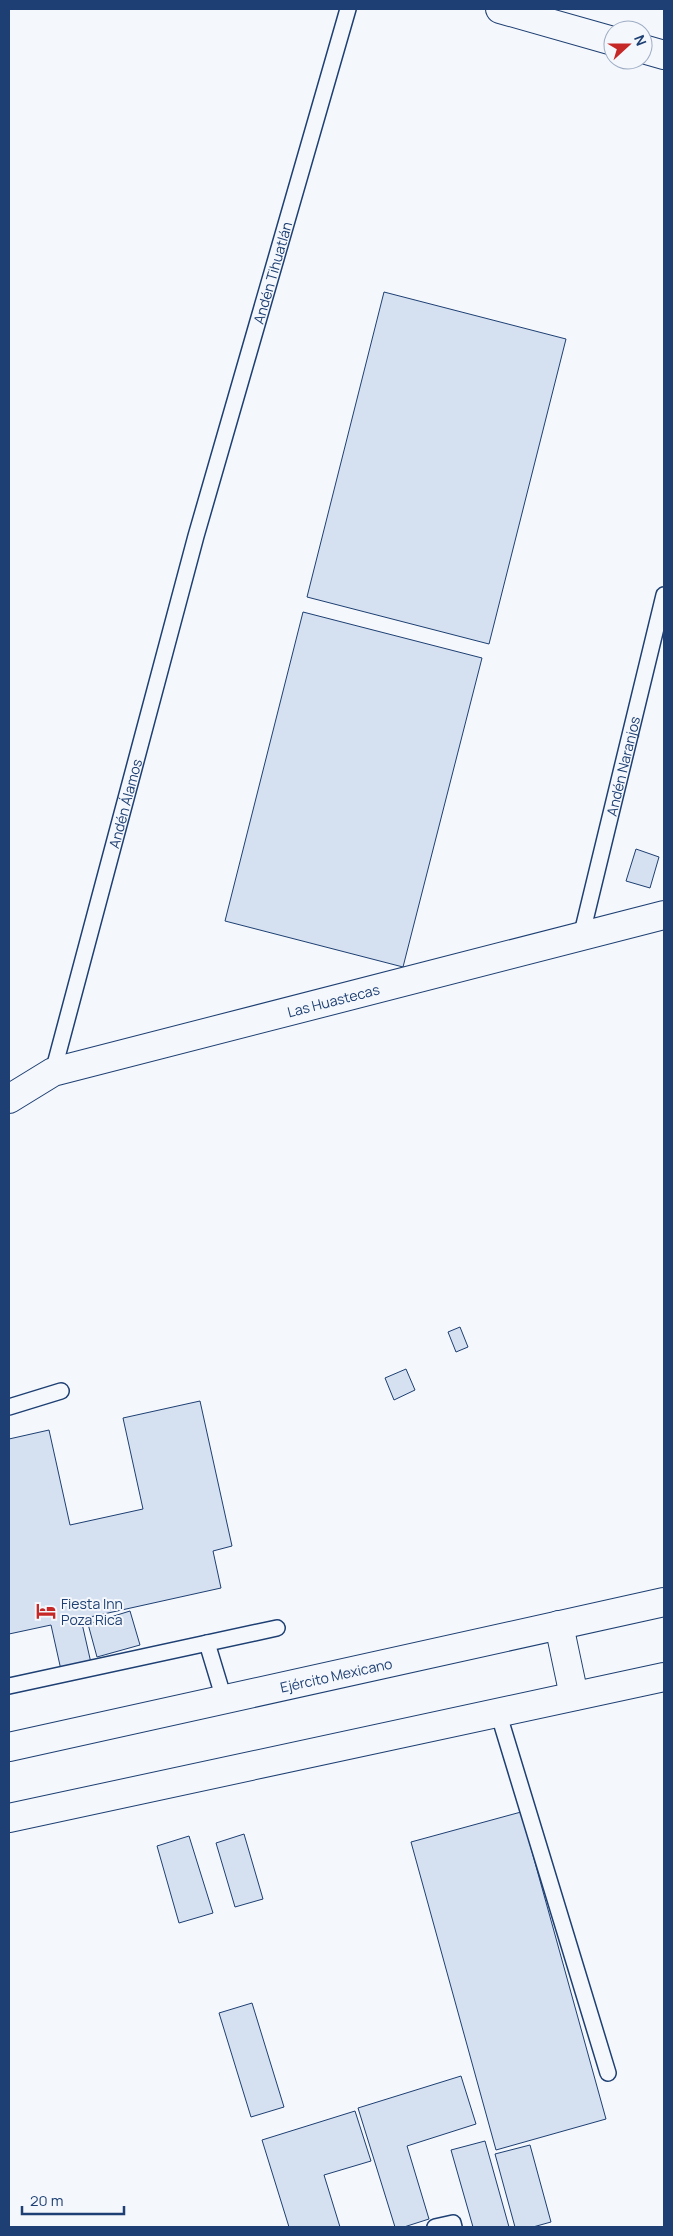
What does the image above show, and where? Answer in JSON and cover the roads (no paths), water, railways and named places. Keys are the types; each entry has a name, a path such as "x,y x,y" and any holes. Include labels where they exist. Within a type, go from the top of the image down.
{"main road":[{"path":"500,9 603,38"},
{"name":"Las Huastecas","path":"9,1100 52,1072 664,915"},
{"name":"Ejército Mexicano","path":"9,1747 664,1602"},
{"path":"559,1625 574,1696"},
{"path":"9,1818 664,1677"}],"lane":[{"name":"Andén Tihuatlán","path":"196,536 348,9"},
{"name":"Andén Álamos","path":"52,1072 196,536"},
{"name":"Andén Naranjos","path":"581,937 664,595"},
{"path":"9,1407 61,1392"},
{"path":"9,1686 277,1628"},
{"path":"207,1643 224,1700"},
{"path":"498,1712 608,2073"},
{"path":"436,2227 453,2223 454,2227"}],"place":[{"name":"Fiesta Inn Poza Rica","path":"46,1611"}]}
